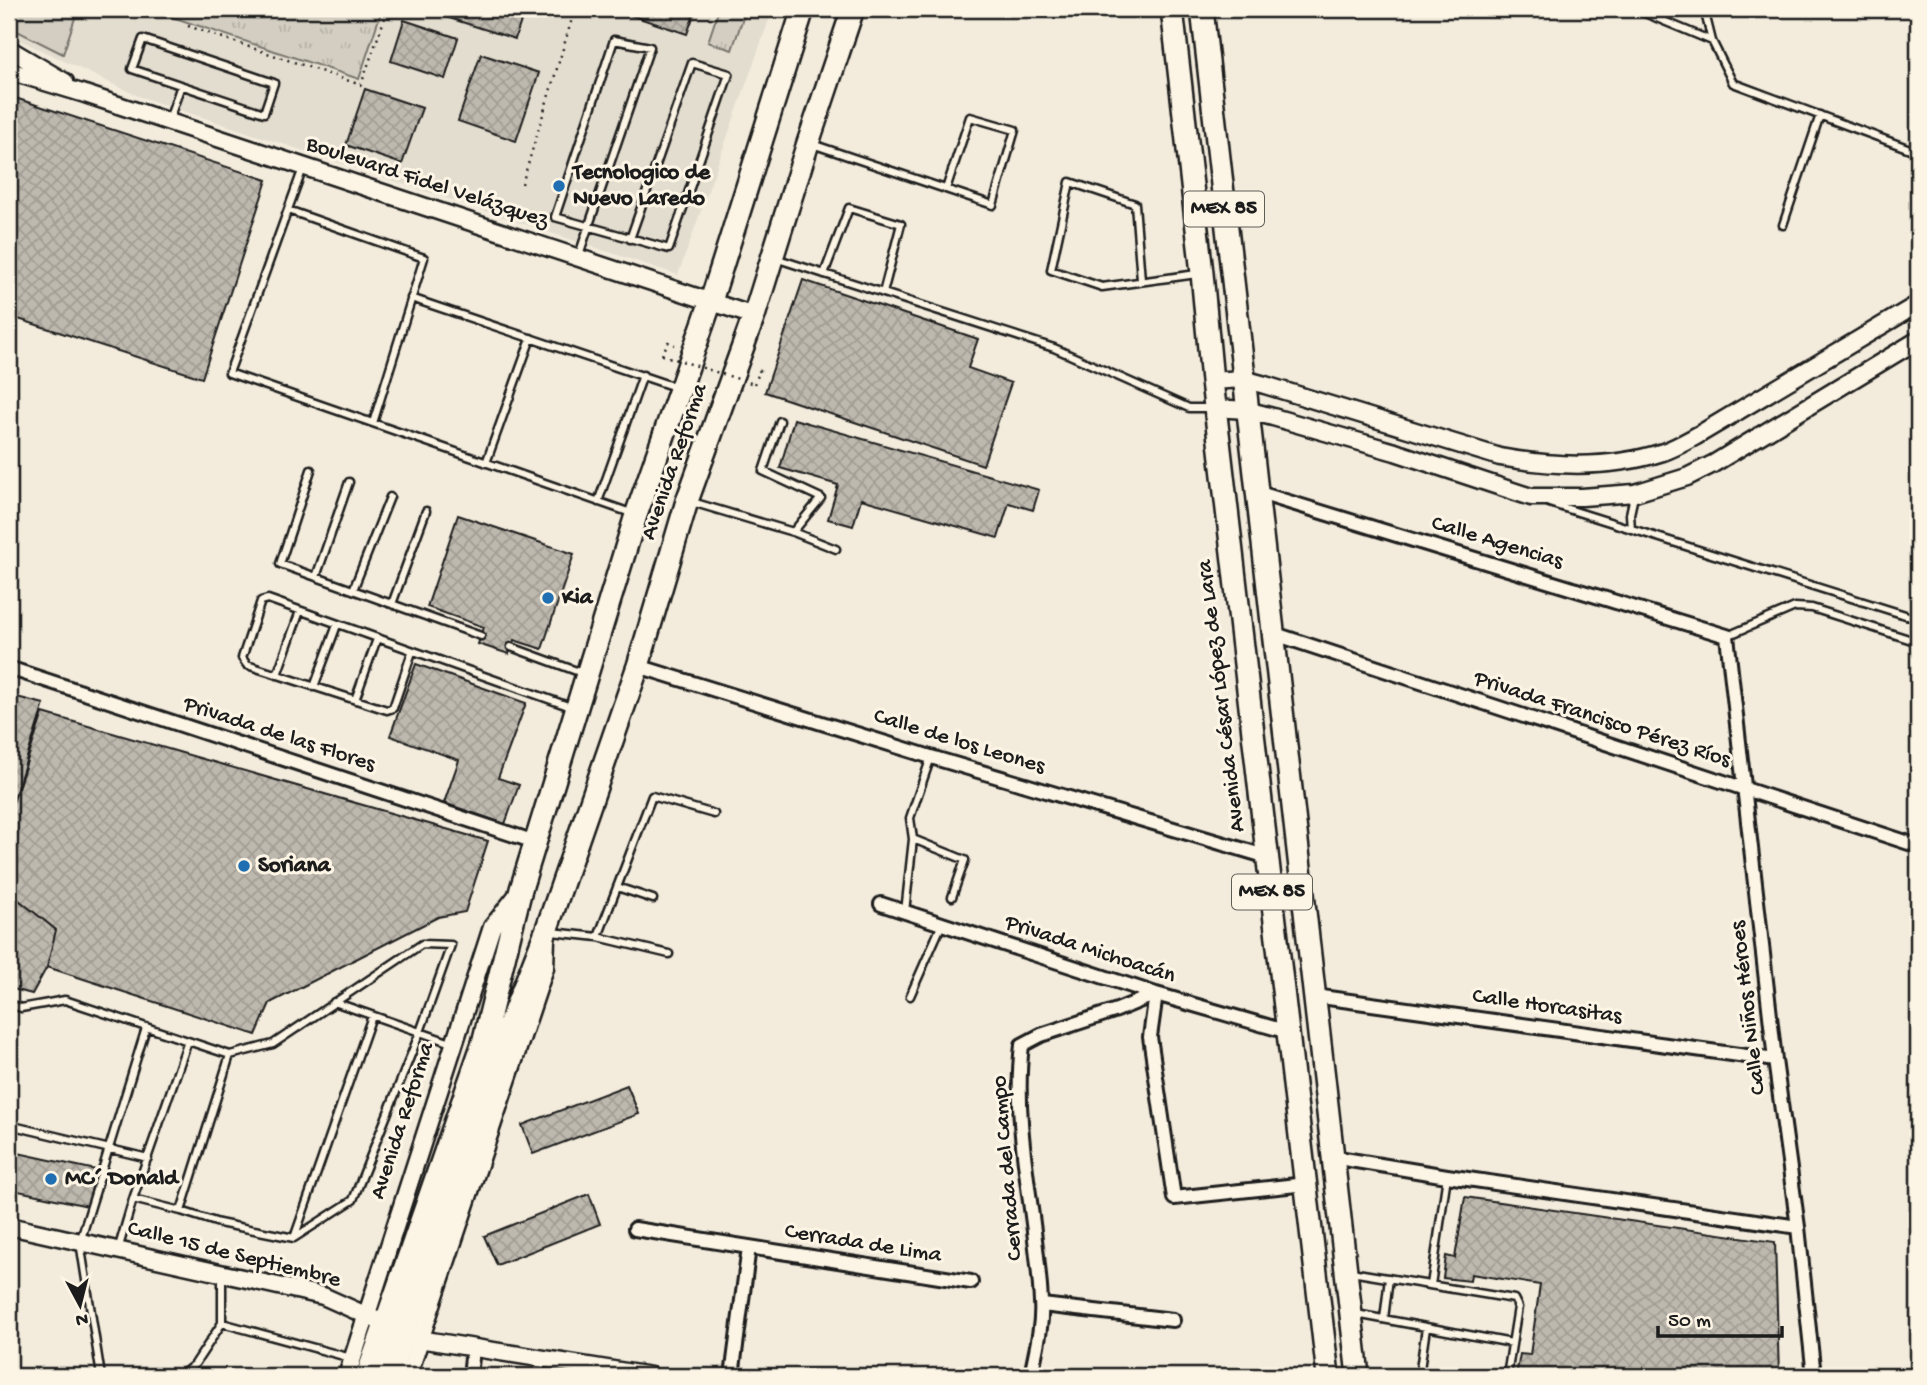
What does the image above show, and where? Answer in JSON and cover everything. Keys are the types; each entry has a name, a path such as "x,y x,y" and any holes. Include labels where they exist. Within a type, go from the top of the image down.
{"main road":[{"name":"Avenida Reforma","path":"389,1376 395,1327 483,1043 521,889 636,515 711,301 803,9"},
{"name":"Avenida Reforma","path":"368,1376 395,1327 546,931 638,666 687,500 754,316 853,9"},
{"name":"Avenida César López de Lara","path":"1172,9 1215,408 1328,1376"},
{"name":"MEX 85","path":"1202,9 1358,1376"}],"street":[{"name":"Boulevard Fidel Velázquez","path":"9,49 85,94"},
{"name":"Boulevard Fidel Velázquez","path":"9,71 169,121 754,316"},
{"path":"1212,381 1243,379 1500,457 1540,464 1566,465 1634,460 1667,451 1698,435 1918,304"},
{"path":"1215,408 1246,410 1395,452 1531,497 1635,493 1687,477 1713,464 1918,340"},
{"path":"1395,452 1404,428"},
{"name":"Calle Agencias","path":"1256,492 1727,636"},
{"name":"Privada Francisco Pérez Ríos","path":"1272,633 1918,846"},
{"name":"Calle Niños Héroes","path":"1727,636 1814,1376"},
{"name":"Calle de los Leones","path":"638,666 931,757 1268,856"},
{"name":"Privada de las Flores","path":"9,668 536,842"},
{"name":"Avenida Reforma","path":"408,1376 395,1327 456,1045 492,927 521,889"},
{"name":"Privada Michoacán","path":"881,904 1156,994 1288,1032"},
{"path":"1156,994 1150,1037 1174,1198 1306,1184"},
{"name":"Cerrada del Campo","path":"1031,1376 1042,1305 1021,1110 1019,1072 1023,1045 1041,1035 1156,994"},
{"name":"Calle Horcasitas","path":"1314,996 1775,1060"},
{"path":"1332,1157 1447,1177 1798,1227"},
{"name":"Calle 15 de Septiembre","path":"9,1226 323,1296 395,1327 473,1348 650,1376"},
{"name":"Cerrada de Lima","path":"635,1229 971,1282"},
{"path":"733,1376 748,1247"},
{"path":"1042,1305 1173,1320"},
{"name":"Avenida Reforma","path":"347,1376 353,1358 395,1327"},
{"path":"470,1376 473,1348"}],"lane":[{"path":"1635,9 1712,41"},
{"path":"1704,9 1712,41 1733,83 1918,152"},
{"path":"143,38 274,83 264,113 181,85 132,69 143,38"},
{"path":"578,257 588,228 650,47 614,40 555,217 588,228 630,239 669,249 729,74 692,63 630,239"},
{"path":"169,121 181,85"},
{"path":"1783,225 1820,115"},
{"path":"808,143 993,205 1015,130 970,117 946,189"},
{"path":"304,166 229,373 636,515"},
{"path":"1141,280 1135,204 1070,182 1051,270 1102,287 1202,273"},
{"path":"824,274 849,208 901,224 883,293"},
{"path":"288,210 424,258 373,423"},
{"path":"772,257 1054,348 1189,408 1215,408"},
{"path":"411,298 680,388"},
{"path":"486,463 531,338"},
{"path":"598,502 643,375"},
{"path":"780,421 763,471 821,498 793,532"},
{"path":"311,470 280,564 481,636"},
{"path":"316,577 349,482"},
{"path":"1631,529 1631,509 1635,493"},
{"path":"354,590 390,496"},
{"path":"1531,497 1918,619"},
{"path":"687,500 793,532 836,550"},
{"path":"391,604 426,511"},
{"path":"412,652 393,708 387,710 247,665 242,658 261,601 268,600 577,709"},
{"path":"1727,636 1795,607 1811,608 1918,642"},
{"path":"277,675 300,611"},
{"path":"314,687 337,625"},
{"path":"355,700 376,639"},
{"path":"511,647 587,675"},
{"path":"905,912 913,839 910,818 931,757"},
{"path":"598,937 652,796 714,814"},
{"path":"913,839 965,860 952,897"},
{"path":"617,887 653,899"},
{"path":"910,996 942,924"},
{"path":"546,931 598,937 669,954"},
{"path":"9,1004 21,1008 65,1000 230,1055 274,1044 422,944 451,945 420,1032 353,1200 294,1238 219,1223 134,1199"},
{"path":"334,1002 456,1045"},
{"path":"294,1238 372,1016"},
{"path":"101,1376 80,1242 146,1028"},
{"path":"118,1250 188,1041"},
{"path":"181,1211 230,1055"},
{"path":"9,1125 148,1158"},
{"path":"1431,1285 1447,1177"},
{"path":"1346,1272 1514,1299 1518,1307 1507,1376"},
{"path":"180,1376 195,1364 222,1323 222,1273"},
{"path":"1384,1319 1389,1278"},
{"path":"1350,1313 1513,1343"},
{"path":"222,1323 353,1358"},
{"path":"1419,1376 1426,1328"}],"path":[{"path":"188,26 361,85 388,9"},
{"path":"522,184 575,9"},
{"path":"677,345 668,342 662,355 754,384 760,371 755,370"}],"shaded area":[{"name":"Tecnologico de Nuevo Laredo","path":"9,9 773,9 678,275 138,96 9,35"}],"green space":[{"path":"9,9 78,9 63,54 9,27"},
{"path":"148,9 382,9 359,79"},
{"path":"719,9 746,9 732,50 708,42"}],"building":[{"path":"421,9 525,9 515,39"},
{"path":"616,9 696,9 687,34"},
{"path":"404,20 458,38 445,79 391,61"},
{"path":"481,54 539,73 516,141 458,121"},
{"path":"365,89 422,108 402,164 346,145"},
{"path":"9,96 267,180 202,378 9,316"},
{"path":"803,280 978,339 968,368 1011,383 983,465 765,392"},
{"path":"794,419 1039,490 1033,510 1009,503 998,538 861,499 853,526 828,519 838,485 780,468"},
{"path":"458,515 574,554 542,649 514,640 509,654 478,644 484,627 427,607"},
{"path":"416,664 526,703 498,778 519,785 505,824 444,803 459,760 390,736"},
{"path":"9,695 44,704 9,814"},
{"name":"Soriana","path":"43,713 488,841 465,912 438,917 270,1003 256,1035 47,967 56,930 9,892 9,815"},
{"path":"9,892 56,930 47,967 32,994 9,988"},
{"path":"627,1085 639,1114 533,1154 522,1125"},
{"name":"MC´ Donald","path":"9,1151 96,1170 88,1206 9,1189"},
{"path":"589,1194 600,1224 497,1265 484,1236"},
{"path":"1465,1197 1775,1242 1779,1376 1516,1376 1520,1354 1530,1355 1540,1285 1471,1274 1470,1281 1443,1278 1446,1256 1455,1258"},
{"path":"429,1371 460,1375 429,1376"}],"place":[{"name":"Tecnologico de Nuevo Laredo","path":"559,186"},
{"name":"Kia","path":"548,598"},
{"name":"Soriana","path":"244,866"},
{"name":"MC´ Donald","path":"51,1179"}]}
